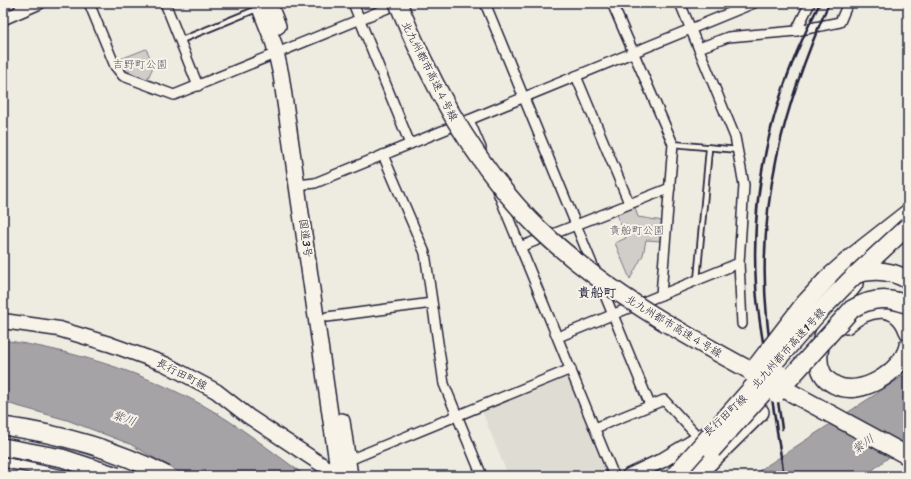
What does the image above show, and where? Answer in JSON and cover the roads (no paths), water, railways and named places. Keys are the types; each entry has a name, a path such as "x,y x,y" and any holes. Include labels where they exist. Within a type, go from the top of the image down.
{"highway":[{"name":"北九州都市高速４号線","path":"399,3 438,90 475,152 539,228 603,282 685,334 908,456"},
{"name":"北九州都市高速４号線","path":"408,3 447,86 483,147 520,195 551,226 609,273 645,298 733,350 908,445"},
{"name":"国道3号","path":"262,5 281,52 296,99 303,184 339,476"},
{"name":"国道3号","path":"303,184 328,317 350,476"},
{"path":"738,391 804,304 827,279 852,257 908,214"},
{"name":"北九州都市高速1号線","path":"674,476 819,312 908,226"},
{"name":"北九州都市高速1号線","path":"690,476 826,322 908,240"},
{"path":"669,476 685,454 738,391 809,310 838,283 856,274 878,271 896,274 908,280"},
{"path":"860,278 835,309 823,336 820,358 824,374 833,384 840,387 857,387 875,381 895,368 902,360 908,346"},
{"path":"696,476 760,412 852,309 860,304 880,298 890,299 908,305"},
{"path":"760,412 782,393 846,325 862,314 878,309 894,313 901,318 908,331"},
{"path":"3,426 58,436 104,448 126,456 167,476"},
{"path":"3,436 83,453 145,476"},
{"path":"3,447 62,458 117,476"},
{"path":"3,458 60,466 96,476"}],"main road":[{"name":"長行田町線","path":"629,476 661,461 700,439 729,415 860,278 908,233"},
{"name":"長行田町線","path":"3,321 59,329 109,344 165,364 216,392 248,416 339,476"}],"street":[{"path":"3,18 21,7 40,3"},
{"path":"89,3 115,66 123,76 174,95 399,3"},
{"path":"164,3 198,86"},
{"path":"353,3 410,144"},
{"path":"486,3 523,98 650,406"},
{"path":"612,3 673,144 661,295"},
{"path":"680,3 700,48 735,137 738,150 744,185 739,263 742,324"},
{"path":"303,184 315,183 754,3"},
{"path":"796,31 810,3"},
{"path":"700,48 728,37 796,31 840,22 848,3"},
{"path":"576,76 629,203"},
{"path":"469,120 614,476"},
{"path":"383,155 425,253 444,384 482,476"},
{"path":"520,247 670,188"},
{"path":"558,337 739,263"},
{"path":"328,317 432,303"},
{"path":"348,460 571,369"},
{"path":"595,428 664,400 700,439"},
{"path":"3,442 50,450 102,465 129,476"},
{"path":"47,471 50,450"},
{"path":"3,462 67,476"}],"lane":[{"path":"180,41 262,5"},
{"path":"673,144 709,149 738,150"},
{"path":"697,280 709,149"}],"water":[{"name":"紫川","path":"3,340 52,349 100,362 171,389 222,417 306,476 186,476 130,444 67,420 3,402"},
{"name":"紫川","path":"908,373 908,442 865,476 751,476"}],"railway":[{"path":"784,476 757,304 755,248 757,211 761,175 768,140 778,104 804,36 820,3"},
{"path":"782,429 767,318 765,276 766,235 770,195 777,156 787,117 799,79 829,3"}],"district":[{"name":"貴船町","path":"597,292"}],"park label":[{"name":"吉野町公園","path":"140,64"},
{"name":"貴船町公園","path":"637,230"}]}
